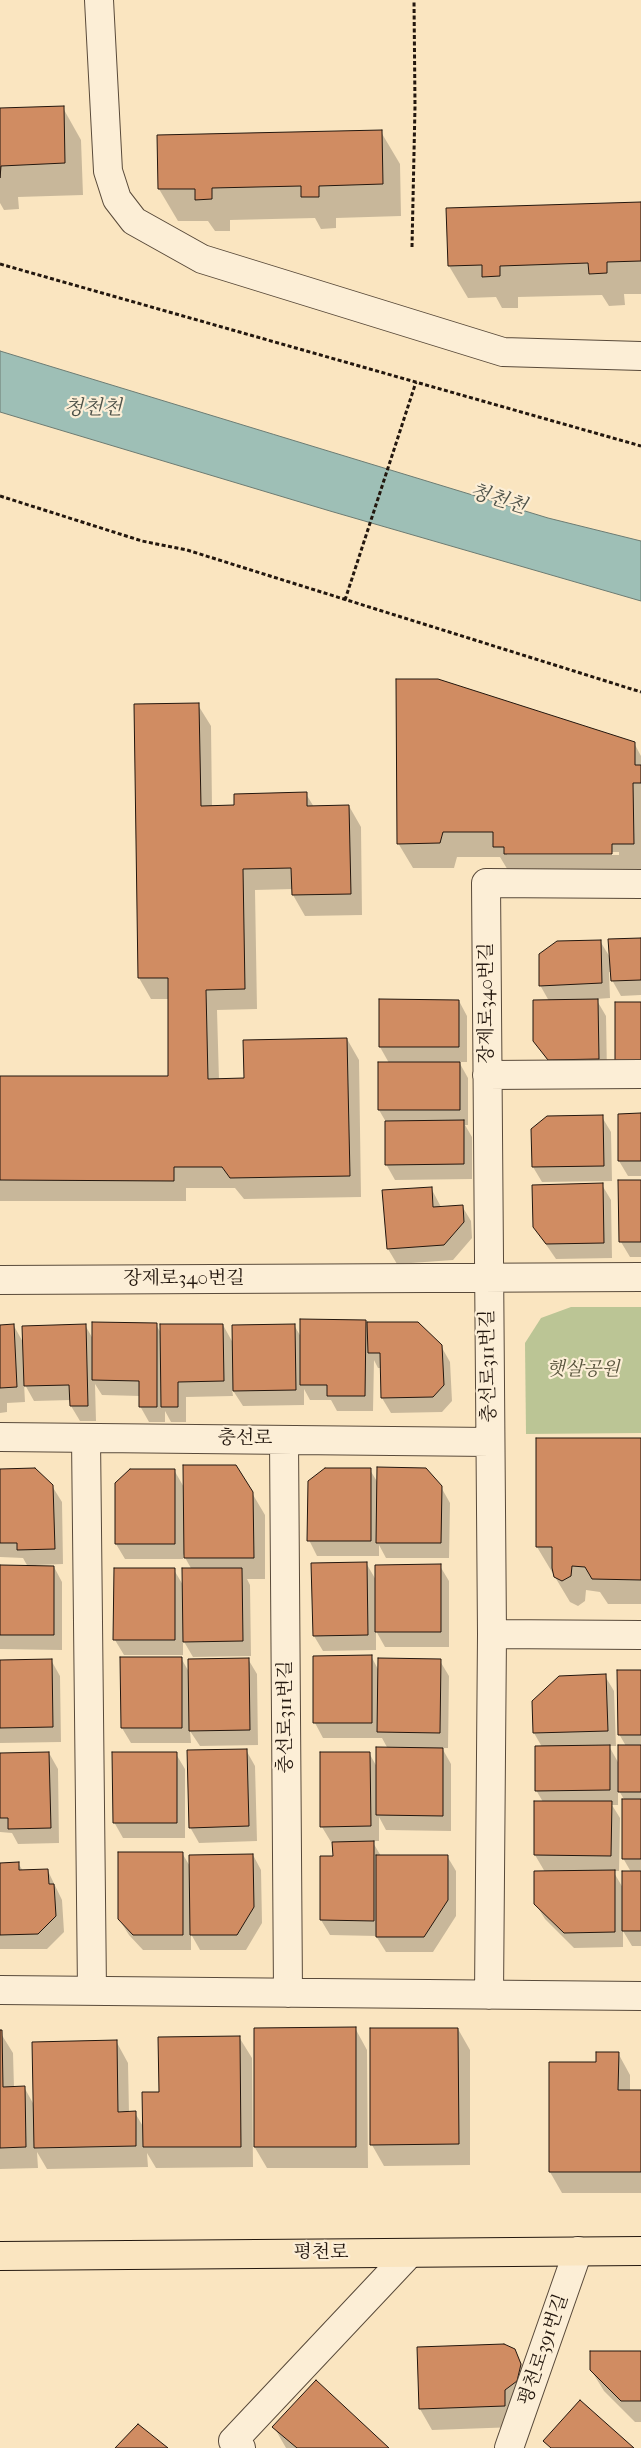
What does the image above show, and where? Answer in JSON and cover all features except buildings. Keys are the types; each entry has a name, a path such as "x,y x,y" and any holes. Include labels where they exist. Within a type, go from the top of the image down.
{"main road":[{"name":"평천로","path":"0,2256 641,2251"}],"street":[{"path":"99,0 108,171 117,199 134,221 202,259 503,352 641,356"},
{"name":"장제로340번길","path":"488,1278 486,883 641,884"},
{"path":"487,1075 641,1074"},
{"name":"장제로340번길","path":"0,1280 641,1277"},
{"name":"충선로311번길","path":"488,1278 492,1634 489,1995"},
{"name":"충선로","path":"0,1437 490,1442"},
{"path":"86,1438 92,1991"},
{"name":"충선로311번길","path":"284,1440 288,1993"},
{"path":"492,1634 641,1635"},
{"path":"0,1990 641,1996"},
{"name":"평천로391번길","path":"509,2448 578,2251"},
{"path":"241,2448 233,2441 410,2253"}],"path":[{"path":"412,247 415,106 414,0"},
{"path":"0,264 641,446"},
{"path":"345,600 416,382"},
{"path":"0,496 142,541 187,550 641,692"}],"green space":[{"name":"햇살공원","path":"571,1307 641,1307 641,1433 526,1434 525,1343 541,1318"}],"water":[{"name":"청천천","path":"0,351 548,518 641,541 641,601 330,511 0,412"}]}
